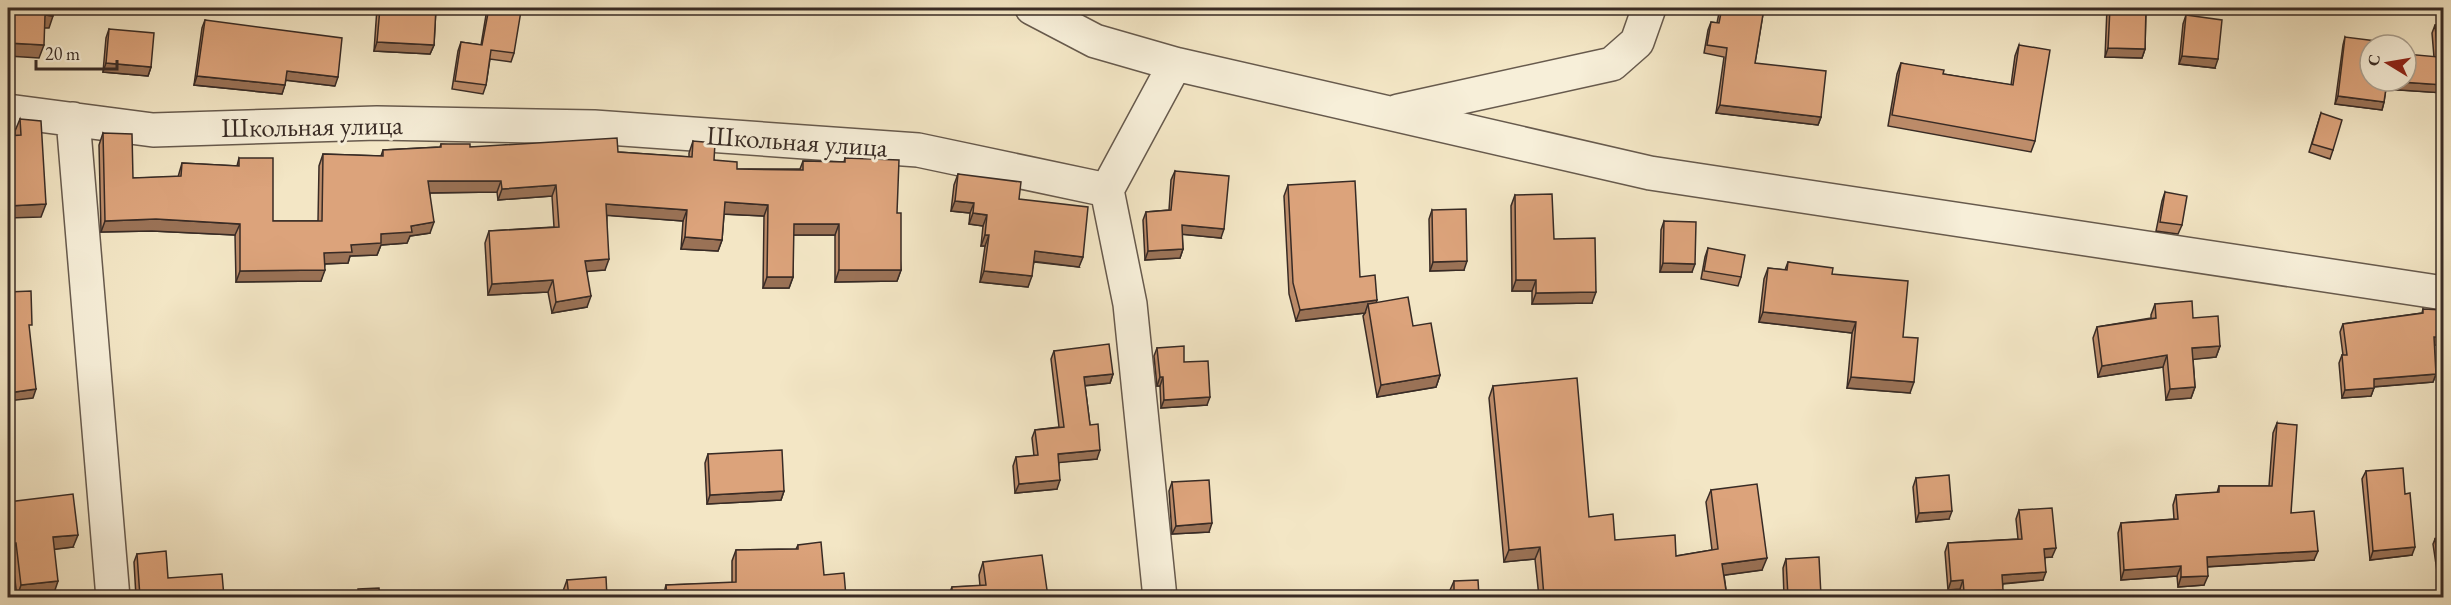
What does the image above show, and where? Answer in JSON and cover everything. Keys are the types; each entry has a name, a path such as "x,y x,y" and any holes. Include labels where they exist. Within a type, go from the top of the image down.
{"street":[{"path":"1032,8 1095,41 1175,64 1650,173 2444,293"},
{"path":"1388,113 1612,64 1637,42 1649,8"},
{"path":"1160,597 1130,304 1107,190 1175,64"},
{"name":"Школьная улица","path":"8,111 153,130 377,123 594,127 918,150 1107,190"},
{"path":"73,119 113,597"}],"building":[{"path":"8,8 54,8 53,16 45,15 44,45 8,43"},
{"path":"380,8 436,8 434,45 377,42"},
{"path":"489,8 521,11 514,53 491,50 486,85 455,81 461,42 482,45"},
{"path":"1722,8 1764,8 1755,63 1826,71 1821,117 1720,105 1727,48 1707,45 1711,22 1719,23"},
{"path":"2110,8 2146,8 2145,49 2108,48"},
{"path":"2186,15 2222,20 2218,59 2182,56"},
{"path":"205,20 342,38 338,77 287,71 285,85 197,76"},
{"path":"2444,24 2444,85 2418,83 2418,55 2438,57 2435,25"},
{"path":"109,29 154,33 151,67 106,63"},
{"path":"2345,37 2358,39 2358,93 2385,93 2384,102 2338,96"},
{"path":"2019,45 2050,50 2035,141 1892,115 1901,63 1944,70 1943,74 2013,85"},
{"path":"2321,113 2342,120 2333,150 2312,144"},
{"path":"20,119 41,121 46,204 8,206 8,136 21,135"},
{"path":"103,133 132,134 133,178 181,176 182,163 239,166 239,158 273,158 273,221 322,221 323,154 383,156 383,150 441,147 441,144 470,144 470,147 617,138 618,152 692,157 693,141 715,143 714,160 737,162 737,169 803,170 803,161 845,162 845,158 899,160 897,213 901,213 901,270 839,270 839,224 794,224 793,277 767,277 768,205 725,202 722,240 685,237 687,210 606,204 609,259 585,261 591,296 556,302 553,280 492,284 489,231 559,227 556,185 502,189 501,181 428,181 434,222 411,226 412,232 381,234 381,243 351,245 352,252 324,253 325,270 240,271 240,224 156,219 105,221"},
{"path":"1175,171 1229,176 1224,229 1182,225 1183,249 1148,251 1146,212 1171,210"},
{"path":"958,174 1021,182 1019,199 1088,207 1083,257 1035,251 1032,276 984,271 989,235 985,235 987,215 973,213 974,203 955,201"},
{"path":"1355,181 1360,277 1375,275 1377,300 1300,310 1293,283 1288,185"},
{"path":"2165,192 2187,196 2182,225 2160,222"},
{"path":"1552,194 1554,239 1595,238 1596,292 1536,293 1536,280 1516,280 1515,195"},
{"path":"1466,209 1467,261 1433,262 1432,210"},
{"path":"1664,221 1696,222 1695,264 1663,263"},
{"path":"1708,248 1745,255 1741,277 1704,271"},
{"path":"1788,262 1833,268 1832,274 1908,281 1903,337 1918,338 1914,382 1851,377 1856,322 1763,312 1768,268 1787,270"},
{"path":"31,291 32,325 29,325 36,389 8,393 8,292"},
{"path":"1408,297 1413,326 1431,323 1440,375 1381,385 1368,304"},
{"path":"2192,301 2193,318 2218,316 2220,346 2192,348 2195,387 2170,389 2167,355 2102,366 2097,327 2156,318 2155,304"},
{"path":"2423,309 2444,310 2444,337 2434,337 2436,374 2374,379 2374,388 2345,390 2342,355 2347,355 2343,324 2423,313"},
{"path":"1109,344 1113,374 1084,377 1090,425 1098,424 1100,450 1058,454 1060,480 1019,484 1016,457 1038,455 1035,430 1064,427 1054,351"},
{"path":"1184,346 1184,362 1208,361 1210,397 1164,400 1163,377 1160,377 1157,348"},
{"path":"1577,378 1589,517 1613,514 1615,540 1675,535 1676,556 1718,549 1711,490 1757,484 1767,558 1722,564 1727,597 1544,597 1540,547 1509,550 1493,386"},
{"path":"2277,423 2297,425 2291,513 2314,511 2318,551 2207,557 2208,576 2181,577 2181,566 2124,570 2121,523 2178,519 2176,495 2219,492 2219,486 2272,486"},
{"path":"782,450 784,491 710,495 708,454"},
{"path":"2403,468 2405,494 2410,493 2415,547 2373,551 2366,471"},
{"path":"1949,475 1952,511 1919,513 1916,478"},
{"path":"1209,480 1212,523 1176,526 1172,482"},
{"path":"73,494 78,535 53,537 58,581 21,585 16,543 8,543 8,502"},
{"path":"2052,508 2056,548 2044,549 2046,572 2002,575 2003,590 1964,592 1963,580 1951,581 1948,543 2022,539 2019,510"},
{"path":"2444,538 2444,566 2438,567 2435,539"},
{"path":"821,542 824,575 844,573 846,597 667,597 666,585 736,582 736,550 798,549 798,545"},
{"path":"166,551 168,578 222,574 224,597 140,597 137,554"},
{"path":"1042,555 1048,597 952,597 952,587 986,585 983,562"},
{"path":"1819,557 1821,596 1788,597 1786,559"},
{"path":"606,577 607,597 569,597 567,580"},
{"path":"1478,580 1479,597 1454,597 1454,581"},
{"path":"379,588 380,597 319,597 358,595 358,589"},
{"path":"1395,595 1395,597 1372,597"}]}
